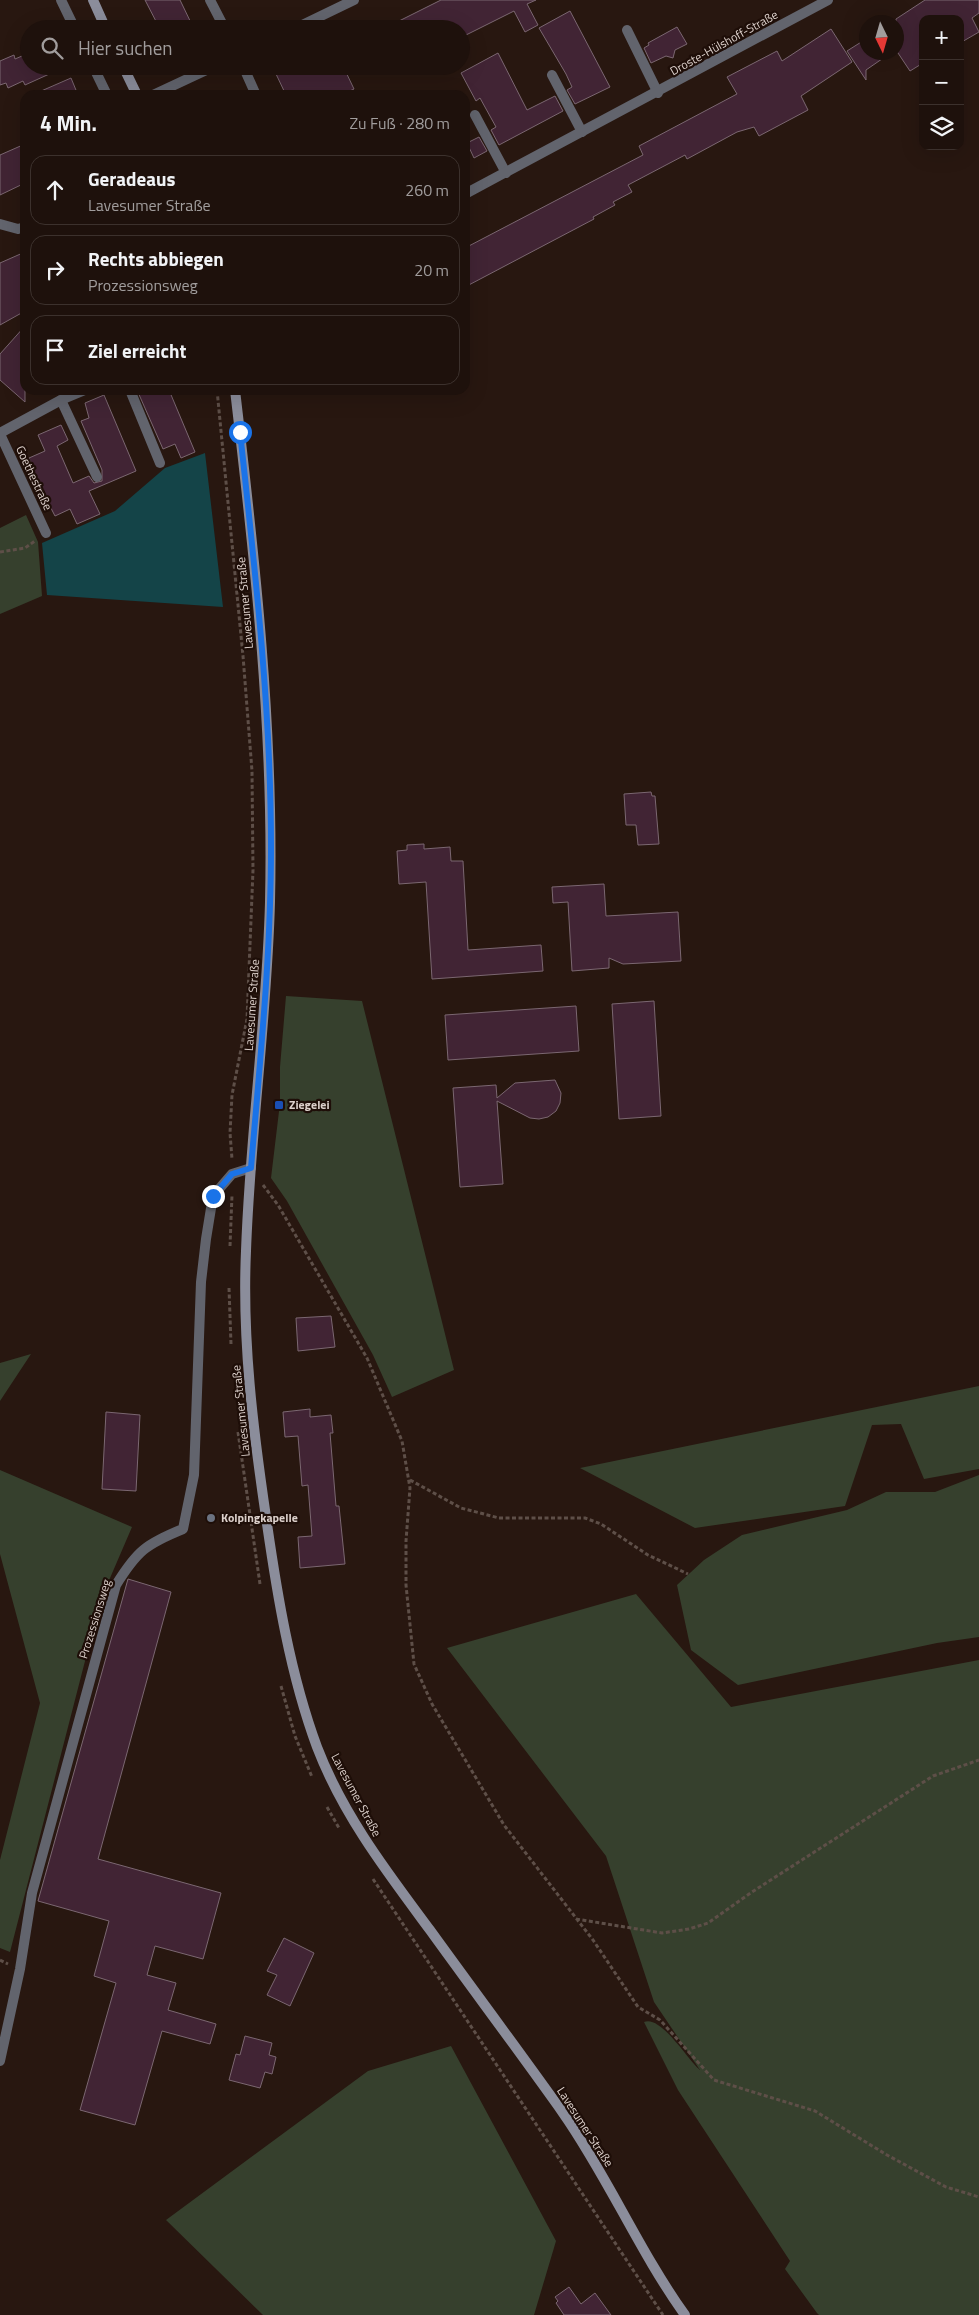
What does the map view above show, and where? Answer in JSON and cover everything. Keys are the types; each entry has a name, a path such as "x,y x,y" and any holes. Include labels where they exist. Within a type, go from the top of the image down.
{"street":[{"path":"61,0 71,20"},
{"path":"93,0 102,20"},
{"path":"210,0 220,20"},
{"path":"313,20 354,0"},
{"name":"Droste-Hülshoff-Straße","path":"470,191 826,0"},
{"path":"627,30 658,92"},
{"path":"552,74 582,132"},
{"path":"97,75 105,90"},
{"path":"127,75 135,90"},
{"path":"163,90 195,75"},
{"path":"247,75 254,90"},
{"path":"475,114 506,173"},
{"path":"0,224 20,228"},
{"name":"Goethestraße","path":"46,534 0,434 73,395"},
{"path":"132,395 160,463"},
{"name":"Lavesumer Straße","path":"236,395 267,710 270,804 266,991 251,1168 245,1291 246,1331 256,1441 282,1616 303,1704 319,1751 340,1797 370,1849 567,2118 652,2266 685,2315"},
{"path":"61,400 97,476"},
{"path":"232,1174 251,1168"},
{"name":"Prozessionsweg","path":"0,2061 20,1969 32,1893 116,1585 131,1561 151,1542 182,1529 194,1475 202,1282 206,1239 213,1196 232,1174"}],"path":[{"path":"217,395 243,656 252,771 253,870 246,1019 230,1118 232,1174 230,1254"},
{"path":"0,552 25,548 46,534"},
{"path":"251,1168 278,1206 367,1358 402,1441 410,1480 406,1585 414,1664 432,1704 504,1825 576,1919 638,2007 660,2020 714,2080 815,2111 946,2187 979,2197"},
{"path":"229,1283 231,1351"},
{"path":"238,1427 261,1591"},
{"path":"410,1480 462,1508 499,1518 585,1518 601,1524 648,1555 688,1574"},
{"path":"279,1678 295,1736 313,1779"},
{"path":"576,1919 662,1933 689,1929 708,1923 752,1892 933,1776 979,1760"},
{"path":"325,1803 343,1834"},
{"path":"369,1873 664,2315"}],"green space":[{"path":"26,515 38,542 42,596 0,614 0,528"},
{"path":"286,996 362,1001 454,1370 392,1397 373,1355 287,1201 271,1178 280,1103 280,1067"},
{"path":"31,1354 0,1401 0,1363"},
{"path":"979,1386 979,1469 924,1479 901,1424 872,1425 845,1506 695,1528 580,1468"},
{"path":"0,1470 132,1527 101,1599 10,1952 0,1948 0,1860 40,1703 0,1554"},
{"path":"979,1475 979,1637 937,1643 738,1685 691,1650 677,1585 704,1560 742,1535 847,1510 886,1492 935,1492"},
{"path":"636,1594 731,1707 979,1660 979,2315 819,2315 817,2313 785,2269 790,2261 678,2090 644,2022 651,2022 666,2031 700,2070 654,2002 606,1856 447,1648"},
{"path":"451,2046 556,2241 534,2315 263,2315 166,2220 368,2071"}],"water":[{"path":"205,453 223,607 47,595 42,543 115,511 165,468"}],"building":[{"path":"145,0 180,0 190,20 155,20"},
{"path":"441,0 536,0 527,4 538,25 525,32 514,11 470,33 470,20 401,20"},
{"path":"925,0 979,0 979,13 972,18 979,32 964,41 964,15 919,15 919,65 910,71 903,60 904,15 902,15"},
{"path":"570,11 610,87 575,104 567,90 572,87 566,74 539,28"},
{"path":"677,27 687,44 675,50 673,58 666,56 651,63 644,48 649,45 648,43"},
{"path":"831,29 852,62 801,96 808,110 759,136 754,127 737,132 687,159 685,155 628,185 632,192 613,202 615,205 593,217 594,219 470,284 470,245 643,155 639,146 737,94 727,77 777,51 782,61"},
{"path":"859,43 859,60 880,60 866,70 866,80 847,51"},
{"path":"498,53 527,110 555,96 563,111 499,145 491,130 496,127 480,98 476,101 462,75 470,75 470,68"},
{"path":"14,55 15,59 20,57 20,75 47,75 25,85 23,81 8,88 6,83 0,85 0,61"},
{"path":"276,75 347,75 354,89 352,90 284,90"},
{"path":"71,78 76,90 43,90"},
{"path":"479,137 487,151 474,158 470,149 470,142"},
{"path":"20,146 20,185 0,195 0,155"},
{"path":"20,254 20,314 0,325 0,263"},
{"path":"20,332 20,395 25,395 25,402 0,380 0,354"},
{"path":"104,395 136,471 89,491 100,514 77,524 70,509 55,516 31,469 33,468 29,458 45,451 38,435 61,425 68,440 57,446 73,483 89,476 94,483 102,481 102,470 81,421 89,418 85,403"},
{"path":"139,395 171,395 195,452 181,458 175,444 163,449"},
{"path":"651,792 652,796 655,796 659,844 638,845 636,825 626,825 624,794"},
{"path":"424,844 424,849 450,847 451,861 463,861 468,950 541,945 543,971 432,979 426,882 399,884 397,851 407,850 407,845"},
{"path":"604,884 606,916 678,912 681,961 623,964 609,958 609,968 572,971 568,902 553,903 552,887"},
{"path":"654,1001 661,1116 619,1119 612,1004"},
{"path":"576,1006 579,1051 448,1060 445,1015"},
{"path":"555,1080 561,1093 560,1103 556,1111 548,1117 530,1118 497,1101 503,1184 460,1187 453,1088 496,1085 497,1098 515,1083"},
{"path":"331,1316 335,1347 298,1351 296,1318"},
{"path":"310,1409 310,1417 331,1415 333,1433 330,1433 336,1506 339,1506 345,1564 300,1568 298,1537 312,1536 308,1485 302,1486 298,1436 285,1437 283,1412"},
{"path":"106,1412 140,1415 136,1491 102,1489"},
{"path":"128,1579 171,1592 98,1859 221,1893 203,1959 155,1946 147,1975 176,1983 168,2010 216,2024 210,2044 162,2031 135,2125 80,2110 116,1983 94,1976 109,1921 38,1901"},
{"path":"284,1938 314,1953 290,2006 267,1995 277,1975 267,1971"},
{"path":"245,2036 272,2043 269,2055 276,2057 272,2074 265,2072 260,2088 229,2080 236,2054 240,2055"},
{"path":"569,2287 581,2304 595,2293 611,2315 564,2315 556,2303 558,2301 555,2297"}],"place":[{"name":"Ziegelei","path":"279,1105"},
{"name":"Kolpingkapelle","path":"211,1518"}],"route":[{"path":"213,1196 232,1174 251,1168 266,991 270,905 271,848 267,710 240,432"}]}
